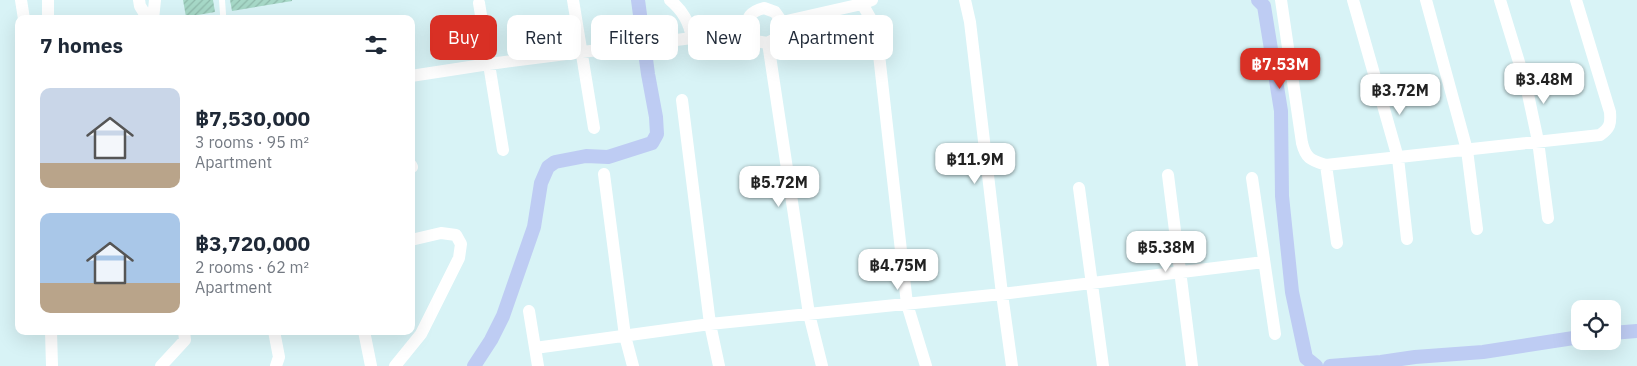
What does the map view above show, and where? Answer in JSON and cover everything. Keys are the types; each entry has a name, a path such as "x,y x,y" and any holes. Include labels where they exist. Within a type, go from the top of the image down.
{"street":[{"path":"21,0 23,15"},
{"path":"48,0 48,15"},
{"path":"139,0 146,15"},
{"path":"153,15 155,0"},
{"path":"573,0 594,128"},
{"path":"670,0 680,8 688,23"},
{"path":"966,0 1012,366"},
{"path":"1281,0 1303,149 1305,155 1313,161 1326,165 1600,135 1608,130 1611,124 1610,112 1576,0"},
{"path":"1353,0 1398,158 1407,239"},
{"path":"1426,0 1467,150 1478,229"},
{"path":"1500,0 1526,85 1538,142 1548,218"},
{"path":"809,15 864,1 876,28 907,304 926,366"},
{"path":"479,3 503,150"},
{"path":"750,15 763,4 777,15"},
{"path":"415,75 688,39"},
{"path":"760,42 768,44 809,314 822,366"},
{"path":"682,100 710,324 719,366"},
{"path":"1326,165 1336,243"},
{"path":"604,174 625,336 633,366"},
{"path":"1168,176 1192,366"},
{"path":"1252,178 1275,334"},
{"path":"1079,188 1103,366"},
{"path":"395,366 421,334 459,258 461,244 456,235 441,233 415,239"},
{"path":"535,348 710,324 1002,294 1264,262"},
{"path":"529,311 538,366"},
{"path":"51,335 52,366"},
{"path":"161,366 185,340 184,335"},
{"path":"275,335 278,357 276,366"},
{"path":"365,335 371,366"}],"lane":[{"path":"222,0 223,14"}],"building":[{"path":"183,0 213,0 215,12 186,15"},
{"path":"230,0 292,0 292,1 232,11"}],"waterway":[{"path":"474,366 491,340 503,316 534,227 541,183 548,167 555,162 586,156 608,157 652,143 657,134 638,0"},
{"path":"1258,0 1264,6 1281,111 1282,196 1292,292 1306,358 1316,366"},
{"path":"1621,332 1637,331"},
{"path":"1330,366 1483,352 1571,338"}]}
